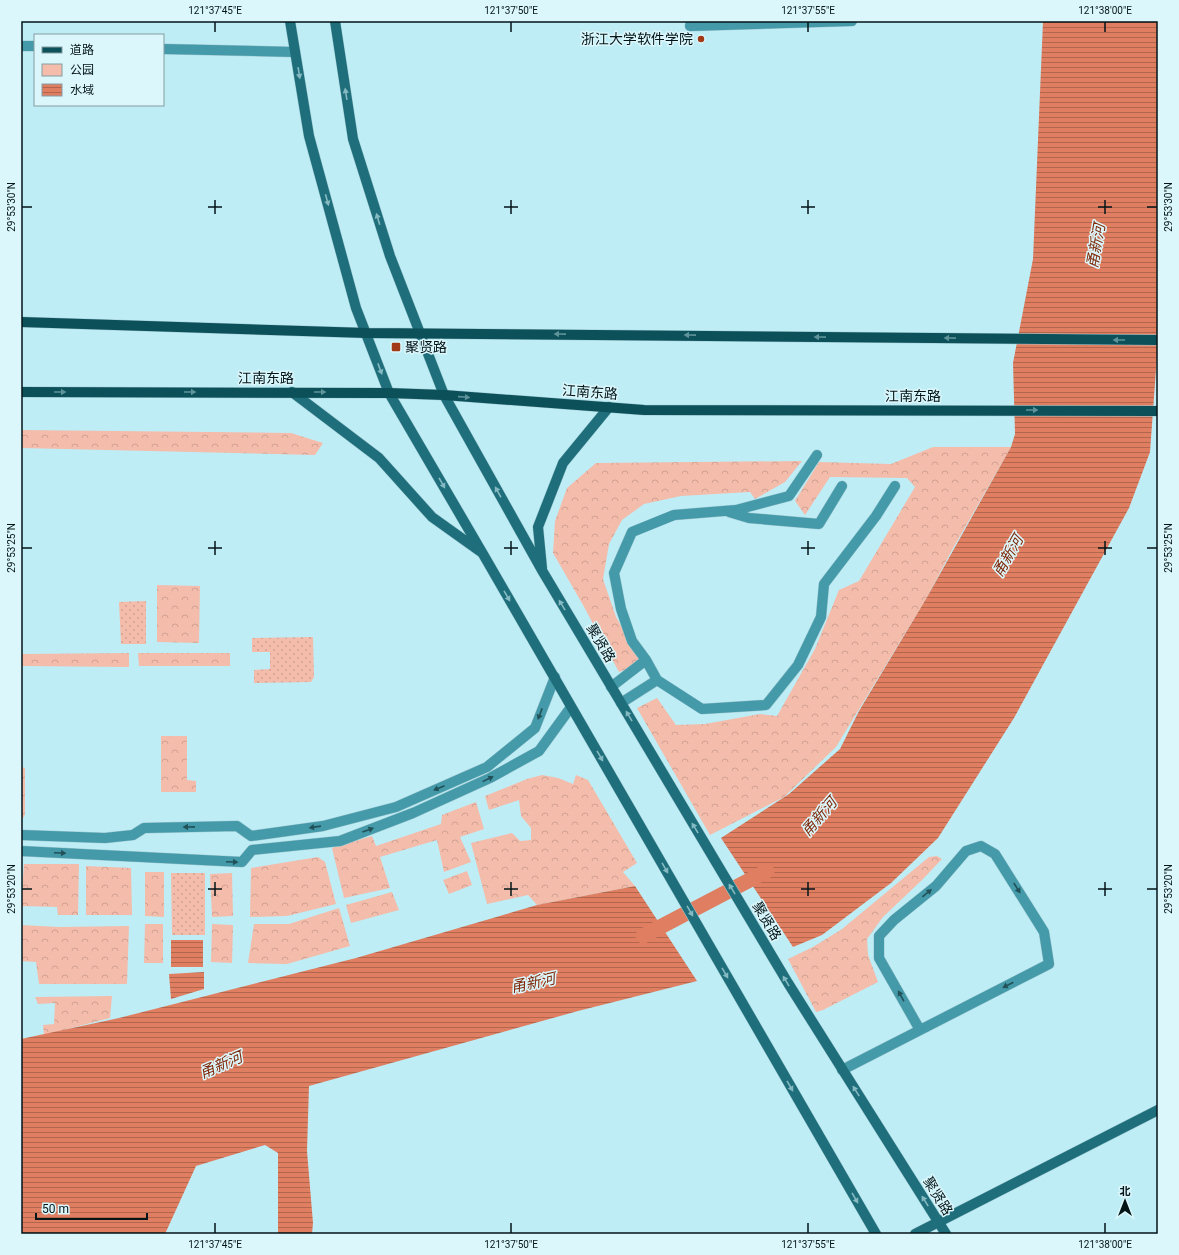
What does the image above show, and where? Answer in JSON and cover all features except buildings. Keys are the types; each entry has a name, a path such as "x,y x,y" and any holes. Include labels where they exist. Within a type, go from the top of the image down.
{"main road":[{"path":"290,21 309,136 356,308 367,333 389,393 876,1234"},
{"name":"聚贤路","path":"335,21 353,139 390,256 444,395 543,572 715,862 842,1070 946,1234"},
{"path":"21,322 367,333 420,332 1158,340"},
{"name":"江南东路","path":"21,392 389,393 444,395 644,410 1158,411"},
{"path":"292,392 379,458 432,518 483,554"},
{"path":"543,572 538,527 563,463 609,407"},
{"path":"915,1234 1158,1110"}],"street":[{"path":"690,21 690,26 852,21"},
{"path":"21,46 34,46"},
{"path":"164,49 295,52"},
{"path":"818,455 789,496 736,510 674,515 632,532 614,573 621,609 632,641 646,660 657,680 702,709 766,705 798,665 821,617 824,584 876,516 896,486"},
{"path":"725,511 749,518 818,524 842,486"},
{"path":"611,687 646,660"},
{"path":"21,835 105,838 133,835 144,828 238,826 251,836 322,826 396,807 487,768 535,728 554,677"},
{"path":"621,703 657,680"},
{"path":"21,851 242,862 252,850 340,841 413,813 490,778 539,751 571,707"},
{"path":"842,1070 1049,964 1044,932 995,854 981,846 966,851 936,886 894,920 879,936 879,958 920,1030"}],"green space":[{"path":"21,430 291,433 323,443 315,455 21,448"},
{"path":"933,447 1011,447 952,550 926,599 836,747 784,797 710,835 637,708 657,698 676,725 705,724 760,714 777,716 815,649 839,590 859,581 915,487 907,478 830,477 805,515 795,501 819,462 891,464"},
{"path":"802,461 785,482 755,499 750,492 681,496 644,504 622,520 609,544 603,579 616,617 642,663 619,672 553,553 555,521 567,488 596,463"},
{"path":"157,585 200,586 199,643 157,642"},
{"path":"146,601 146,644 121,644 119,602"},
{"path":"313,637 314,677 311,682 254,683 254,670 270,669 270,652 252,652 252,638"},
{"path":"129,653 129,667 21,666 21,654"},
{"path":"138,653 230,653 230,666 139,666"},
{"path":"161,736 187,736 187,780 196,781 196,792 161,792"},
{"path":"21,767 25,768 25,815 21,821"},
{"path":"542,775 558,778 573,784 576,775 588,780 637,863 623,872 635,886 537,905 528,895 487,904 471,843 512,833 520,841 531,840 531,828 521,816 519,800 489,810 485,796 527,779"},
{"path":"476,802 484,829 460,837 471,862 444,872 437,840 380,857 390,888 344,898 332,848 372,836 376,846 441,824 442,815"},
{"path":"937,856 942,859 883,917 867,939 868,955 878,982 823,1010 816,1012 788,959 813,947 842,929 929,857"},
{"path":"318,857 325,862 336,904 287,916 250,917 251,868"},
{"path":"24,864 79,864 78,915 58,915 57,907 21,906"},
{"path":"86,866 131,868 132,915 86,915"},
{"path":"467,871 472,885 449,894 443,880"},
{"path":"145,872 164,872 164,917 145,916"},
{"path":"171,873 205,873 205,935 172,935"},
{"path":"232,873 233,916 212,917 210,874"},
{"path":"392,892 399,910 351,923 346,905"},
{"path":"339,908 350,946 287,964 248,963 254,924 289,924"},
{"path":"145,924 163,924 163,963 144,963"},
{"path":"212,924 233,925 232,963 211,962"},
{"path":"21,925 59,927 129,926 127,984 39,984 36,962 21,961"},
{"path":"112,996 110,1018 44,1035 43,1025 54,1024 55,1003 38,1004 35,997"}],"water":[{"path":"1043,21 1158,21 1158,342 1150,452 1129,508 1014,718 938,838 891,883 822,935 793,947 721,838 789,794 840,749 859,711 926,599 1011,447 1015,434 1013,363 1033,259"},
{"path":"635,886 697,981 578,1011 309,1086 307,1151 313,1223 312,1234 278,1234 278,1153 265,1145 196,1166 165,1234 21,1234 21,1039 119,1018 356,958 537,905"},
{"path":"171,940 203,940 203,967 171,967"},
{"path":"204,972 204,989 171,999 169,974"}],"waterway":[{"name":"甬新河","path":"643,936 767,871"}],"place":[{"name":"浙江大学软件学院","path":"701,39"},
{"name":"聚贤路","path":"396,347"}]}
